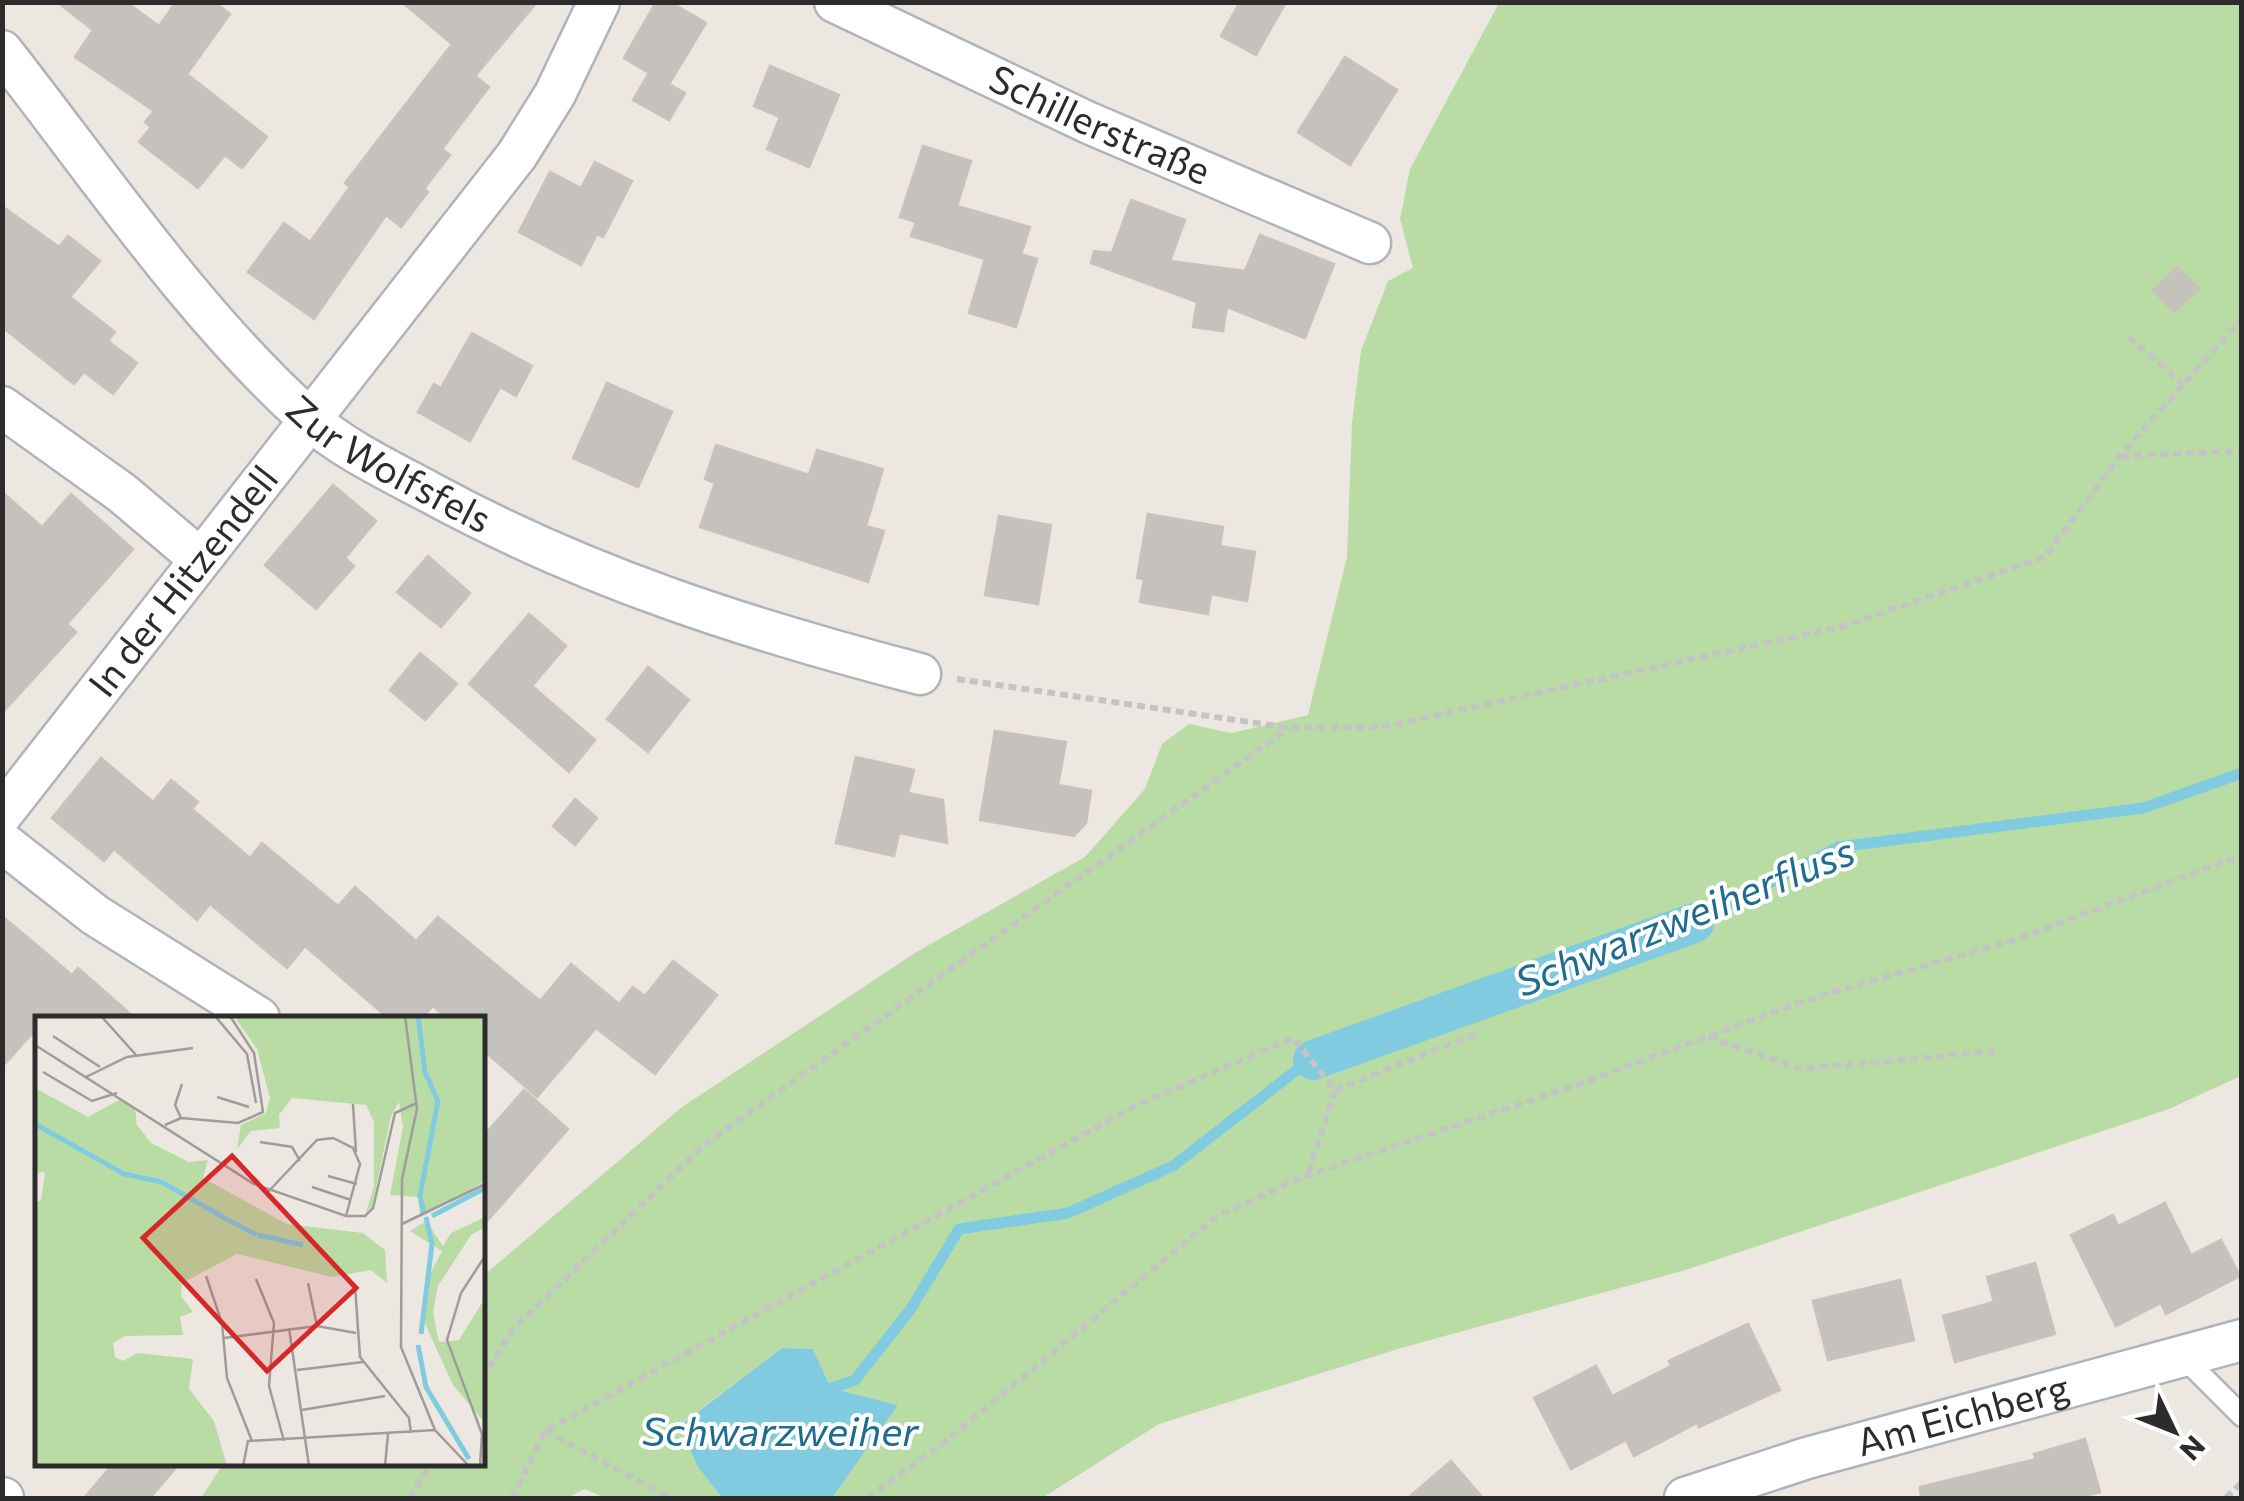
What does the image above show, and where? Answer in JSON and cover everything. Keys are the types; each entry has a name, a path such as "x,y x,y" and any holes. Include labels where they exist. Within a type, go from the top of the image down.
{"street":[{"name":"In der Hitzendell","path":"2,814 518,155 555,94 599,2"},
{"name":"Schillerstraße","path":"835,2 1089,123 1370,244"},
{"name":"Zur Wolfsfels","path":"2,52 220,328 311,420 376,464 571,560 670,601 769,634 920,674"},
{"path":"2,407 122,493 200,559"},
{"path":"2,842 95,915 256,1016"},
{"name":"Am Eichberg","path":"1686,1498 1807,1458 2242,1340"}],"lane":[{"path":"2181,1355 2242,1416"}],"path":[{"path":"920,674 1290,728 1382,727 1844,626 2045,557 2120,456 2242,318"},
{"path":"2129,337 2183,384"},
{"path":"2120,456 2242,451"},
{"path":"485,1373 513,1329 704,1145 1290,728"},
{"path":"867,1498 945,1442 1218,1216 1308,1175 1803,1001 2017,940 2242,855"},
{"path":"1335,1090 1480,1032"},
{"path":"1707,1037 1801,1070 1995,1051"},
{"path":"512,1498 545,1432 1139,1104 1293,1038 1335,1090"},
{"path":"1308,1175 1335,1090"},
{"path":"545,1432 670,1498"},
{"path":"409,1498 430,1466"},
{"path":"2226,1498 2242,1482"}],"green space":[{"path":"1499,3 2241,3 2241,1076 2169,1109 1682,1271 1401,1348 1159,1424 1042,1498 832,1498 898,1405 831,1388 813,1349 783,1348 679,1425 698,1467 722,1498 605,1498 585,1489 567,1498 201,1498 222,1466 485,1466 485,1274 682,1107 918,951 1085,857 1145,789 1162,744 1189,724 1231,733 1308,715 1347,557 1352,423 1361,351 1388,281 1413,268 1400,219 1410,169"}],"water":[{"name":"Schwarzweiher","path":"782,1348 813,1349 831,1388 898,1405 832,1498 722,1498 698,1467 679,1426"}],"building":[{"path":"57,2 126,2 159,26 176,2 214,2 230,14 187,74 267,137 242,168 225,155 198,188 139,142 151,127 145,122 154,111 75,57 93,30"},
{"path":"402,2 537,2 475,76 489,87 442,149 450,155 424,189 428,192 401,227 386,215 314,319 248,272 284,223 310,242 350,187 345,183 452,44"},
{"path":"656,2 670,2 706,23 669,84 685,93 669,120 633,100 649,73 624,58"},
{"path":"1240,2 1286,2 1256,55 1221,36"},
{"path":"1345,57 1397,90 1350,165 1298,132"},
{"path":"770,66 839,95 809,167 767,149 780,117 754,106"},
{"path":"923,146 971,161 957,206 1030,227 1021,254 1037,259 1016,327 969,313 985,259 911,236 916,222 900,217"},
{"path":"595,162 632,181 603,237 597,234 581,265 519,232 550,172 581,188"},
{"path":"1131,200 1185,220 1170,261 1245,271 1260,235 1334,264 1305,338 1227,307 1223,331 1193,327 1197,302 1091,263 1094,251 1112,253"},
{"path":"2,206 59,247 68,236 100,261 70,297 115,332 108,341 137,363 113,394 84,372 74,384 2,327"},
{"path":"2177,267 2199,289 2174,312 2153,290"},
{"path":"472,333 532,366 516,396 500,387 470,441 418,412 434,384 441,388"},
{"path":"607,383 672,412 638,487 573,458"},
{"path":"716,445 809,475 817,450 883,469 866,526 884,531 868,582 700,527 715,483 705,479"},
{"path":"333,485 376,521 345,558 354,566 316,609 265,565"},
{"path":"2,492 42,527 71,494 133,549 67,624 76,632 2,713"},
{"path":"1148,514 1223,527 1220,546 1255,552 1247,601 1211,594 1208,614 1140,602 1144,579 1137,578"},
{"path":"999,516 1051,525 1038,604 985,595"},
{"path":"428,556 470,593 441,627 397,592"},
{"path":"529,614 566,646 532,686 595,740 569,772 469,684"},
{"path":"420,653 457,684 425,720 390,690"},
{"path":"648,667 689,700 648,752 607,719"},
{"path":"995,731 1066,742 1058,785 1091,791 1086,823 1074,836 980,820"},
{"path":"856,757 914,770 908,793 943,800 947,843 899,833 894,856 836,843"},
{"path":"101,758 153,802 171,780 198,802 192,809 250,858 262,843 338,906 355,887 416,941 438,917 540,1001 571,964 619,1004 633,987 645,996 673,961 717,995 655,1074 596,1028 537,1097 485,1052 485,1016 445,1016 433,1006 424,1016 386,1016 305,946 287,968 210,904 197,920 114,849 104,861 52,818"},
{"path":"575,799 597,818 575,845 553,826"},
{"path":"2,916 72,975 78,968 133,1016 35,1016 35,1030 2,1067"},
{"path":"524,1090 568,1129 485,1224 485,1135"},
{"path":"2165,1203 2191,1255 2221,1240 2240,1276 2166,1314 2161,1303 2116,1326 2071,1235 2113,1215 2118,1226"},
{"path":"2035,1263 2055,1334 1955,1362 1943,1316 1994,1302 1987,1277"},
{"path":"1900,1280 1914,1340 1828,1360 1813,1301"},
{"path":"1748,1324 1780,1390 1699,1427 1697,1423 1634,1456 1626,1440 1571,1469 1534,1398 1596,1366 1612,1396 1671,1366 1669,1361"},
{"path":"2085,1439 2100,1492 2076,1498 1921,1498 1920,1487 2036,1459 2034,1454"},
{"path":"1451,1461 1483,1498 1408,1498"},
{"path":"111,1466 177,1466 150,1498 84,1498"}],"waterway":[{"name":"Schwarzweiherfluss","path":"1694,923 1838,847 2143,808 2242,773"},
{"name":"Schwarzweiherfluss","path":"1313,1060 1694,923"},
{"name":"Schwarzweiherfluss","path":"820,1392 855,1380 910,1310 959,1229 1068,1213 1173,1166 1307,1062"}]}
